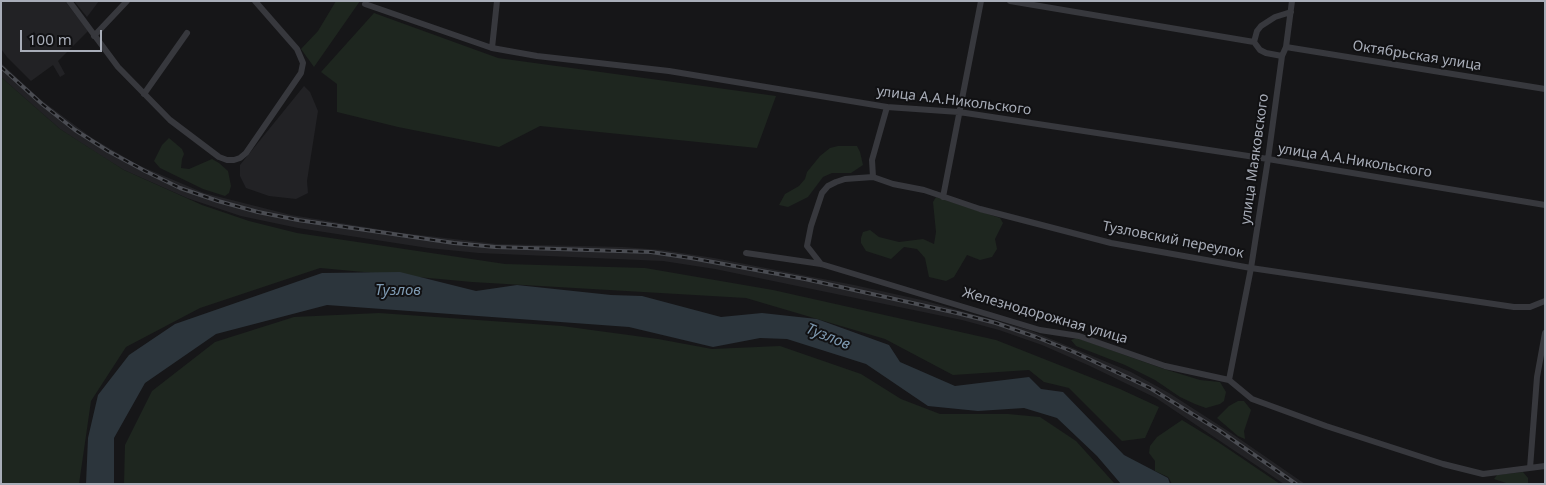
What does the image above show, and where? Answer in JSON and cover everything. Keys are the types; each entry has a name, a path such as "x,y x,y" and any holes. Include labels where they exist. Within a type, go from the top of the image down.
{"street":[{"path":"69,1 118,67 144,94 170,120 219,157 226,160 240,158 246,153 297,80 303,63 296,49 255,1"},
{"path":"94,36 127,1"},
{"path":"492,48 497,1"},
{"path":"943,197 981,1"},
{"path":"1010,1 1254,42 1260,50 1282,56"},
{"name":"улица Маяковского","path":"1230,380 1251,268 1282,56 1286,47 1292,1"},
{"name":"улица А.А.Никольского","path":"366,4 492,48 537,56 669,71 888,107 959,112 1268,159 1545,205"},
{"path":"1254,42 1257,31 1261,26 1275,17 1291,12"},
{"path":"144,94 186,33"},
{"name":"Октябрьская улица","path":"1286,47 1545,89"},
{"path":"821,264 807,246 822,193 828,186 845,179 873,177 872,160 888,107"},
{"name":"Тузловский переулок","path":"873,177 1111,243 1251,268 1514,307 1530,307 1545,300"},
{"name":"Железнодорожная улица","path":"746,253 821,264 1040,330 1079,336 1165,366 1230,380 1252,399 1326,426 1443,464 1483,474 1545,466"},
{"path":"1530,468 1537,377 1545,333"}],"shaded area":[{"path":"1,1 65,1 88,31 58,61 65,74 60,77 53,65 31,81 7,57 1,49"},
{"path":"74,1 99,1 87,17"},
{"path":"336,1 360,1 314,67 301,49 318,31"},
{"path":"374,13 498,58 776,96 757,148 540,126 499,147 398,127 337,112 337,84 321,72"},
{"path":"1,63 41,100 92,138 138,165 204,193 291,215 402,233 497,244 623,247 662,250 714,258 926,301 1029,330 1131,372 1169,393 1305,484 1284,484 1156,398 1090,366 1042,345 962,320 715,269 663,261 479,253 428,248 298,228 241,216 187,198 124,170 98,154 60,129 2,78"},
{"path":"1,77 60,129 124,170 202,205 249,221 297,233 505,264 645,268 773,290 996,340 1120,389 1159,407 1145,438 1122,441 1069,388 1044,382 1029,370 953,375 885,339 746,298 472,282 320,268 200,308 126,347 91,401 79,484 1,484"},
{"path":"304,86 310,92 318,111 307,181 308,193 296,199 269,196 246,188 240,176 240,165"},
{"path":"169,138 182,149 184,154 181,168 189,169 212,159 228,171 231,186 229,193 225,196 203,189 160,168 154,161 162,145"},
{"path":"857,146 863,165 851,173 832,173 823,177 808,197 788,207 779,205 785,194 799,186 805,179 807,172 820,156 830,148"},
{"path":"936,197 1000,218 1003,223 995,239 997,249 992,257 980,260 967,255 954,277 946,281 929,277 925,258 917,249 904,247 891,259 866,251 861,243 861,238 863,232 870,230 879,237 899,242 923,239 934,244 936,232 933,202"},
{"path":"379,313 562,326 658,339 712,349 780,346 861,374 901,399 940,414 1008,414 1040,417 1076,441 1115,484 124,484 125,445 152,391 215,342 294,317"},
{"path":"1077,338 1164,369 1200,380 1220,382 1226,392 1224,401 1206,408 1195,404 1125,365 1076,346 1071,340"},
{"path":"1238,401 1244,401 1251,410 1244,431 1245,439 1238,436 1217,418 1229,406"},
{"path":"1182,420 1280,484 1172,484 1168,477 1155,471 1155,461 1149,453 1150,446 1157,437"},
{"path":"1523,472 1528,478 1528,484 1509,484 1494,479 1497,475"}],"water":[{"name":"Тузлов","path":"400,272 476,291 517,285 611,295 642,296 721,317 762,313 817,319 889,345 900,362 955,386 1029,377 1041,389 1063,392 1124,455 1168,478 1170,484 1121,484 1097,456 1057,418 1024,408 978,411 928,406 866,364 787,339 760,338 713,347 629,327 327,305 216,334 145,383 114,438 114,484 86,484 88,438 98,395 129,355 175,324 322,273"}],"railway":[{"path":"1,67 42,104 75,130 108,151 180,188 258,212 298,220 454,243 495,247 651,252 691,258 805,279 996,323 1074,352 1150,388 1220,431 1296,484"}]}
